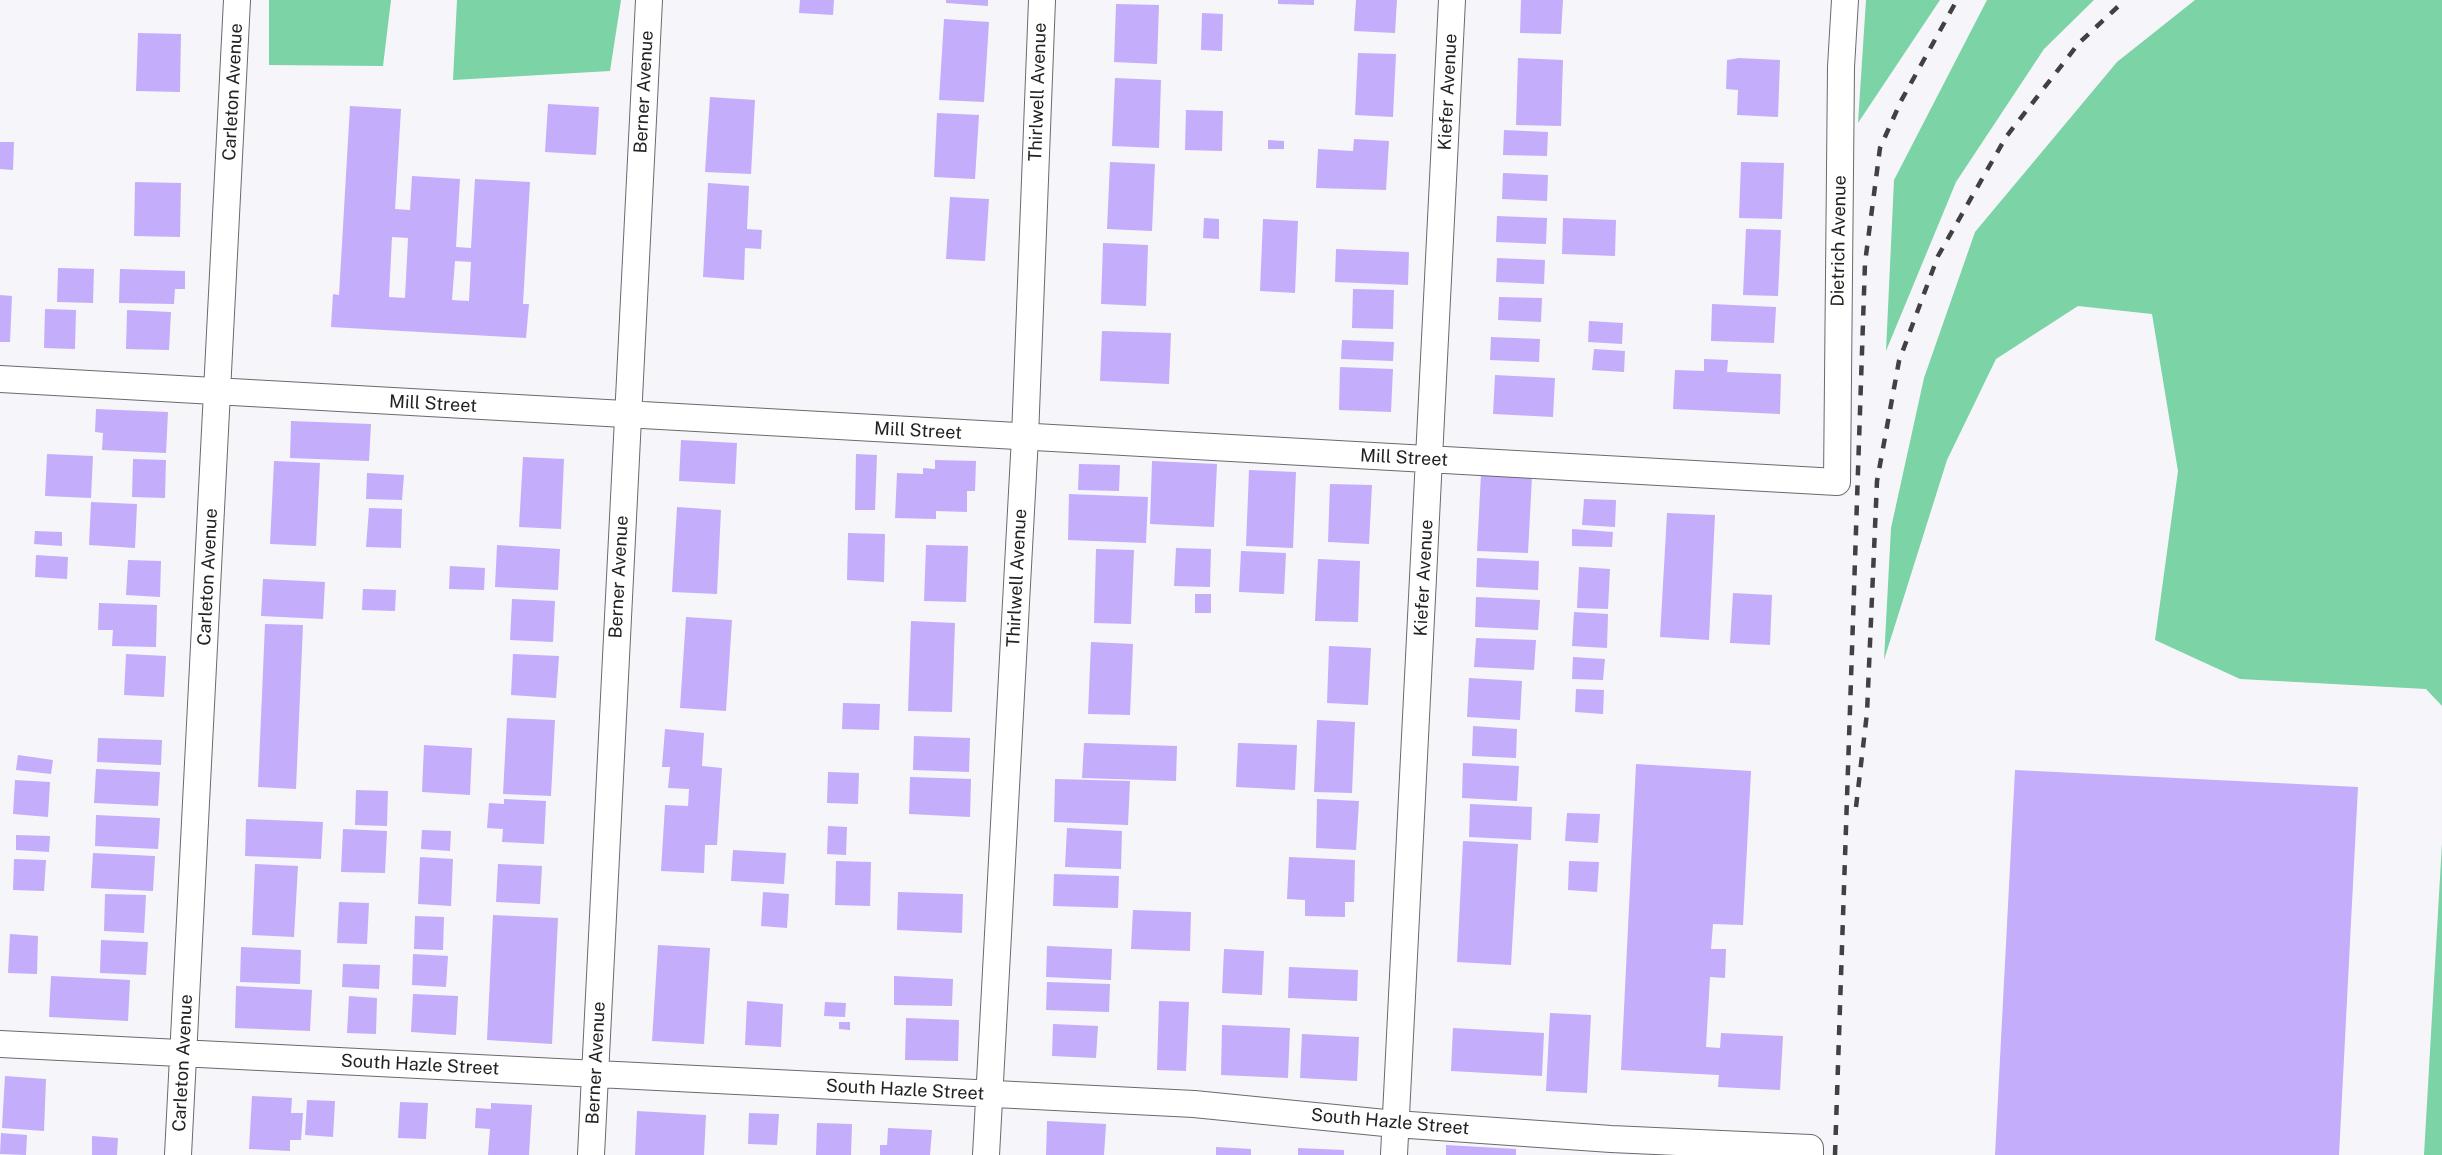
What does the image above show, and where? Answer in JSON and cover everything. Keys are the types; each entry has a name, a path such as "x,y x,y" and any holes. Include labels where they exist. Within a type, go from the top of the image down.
{"street":[{"name":"Carleton Avenue","path":"178,1155 237,0"},
{"name":"Berner Avenue","path":"591,1155 649,0"},
{"name":"Thirlwell Avenue","path":"986,1155 1024,437 1042,0"},
{"name":"Kiefer Avenue","path":"1394,1155 1452,0"},
{"name":"Dietrich Avenue","path":"1837,482 1841,67 1845,0"},
{"name":"Mill Street","path":"0,379 1837,482"},
{"name":"South Hazle Street","path":"0,1044 1194,1104 1395,1124 1810,1152"}],"green space":[{"path":"269,0 391,0 383,66 269,65"},
{"path":"457,0 621,0 610,71 453,80"},
{"path":"1866,0 1940,0 1858,123"},
{"path":"1987,0 2094,0 2044,49 1956,182 1886,351 1894,180"},
{"path":"2195,0 2442,0 2442,706 2426,689 2240,679 2155,640 2178,471 2152,314 2078,306 1996,359 1947,460 1884,660 1891,528 1924,378 1975,232 2117,62"},
{"path":"2442,843 2442,1155 2424,1155"}],"building":[{"path":"800,0 834,0 833,15 799,13"},
{"path":"946,0 988,0 988,6 946,3"},
{"path":"1278,0 1314,0 1314,5 1278,4"},
{"path":"1356,0 1397,0 1395,33 1354,31"},
{"path":"1521,0 1563,0 1561,34 1520,33"},
{"path":"1116,4 1159,5 1157,64 1114,62"},
{"path":"1202,13 1223,14 1222,51 1201,50"},
{"path":"944,19 989,22 984,102 939,100"},
{"path":"138,33 181,34 180,92 136,91"},
{"path":"1358,53 1396,54 1393,117 1355,115"},
{"path":"1518,58 1563,60 1561,126 1516,125"},
{"path":"1739,58 1780,60 1778,117 1737,115 1738,90 1726,89 1727,60"},
{"path":"1115,78 1161,80 1159,148 1112,146"},
{"path":"710,97 755,100 751,174 705,172"},
{"path":"548,104 599,107 596,155 545,152"},
{"path":"350,106 401,109 395,209 410,210 412,176 460,179 456,247 471,248 475,179 530,182 523,304 529,304 526,338 331,327 333,294 339,295","holes":["392,237 408,238 405,298 389,297","455,261 471,262 469,301 452,300"]},
{"path":"1186,110 1223,111 1222,151 1185,150"},
{"path":"937,113 979,115 975,179 934,177"},
{"path":"1504,130 1548,132 1547,156 1503,155"},
{"path":"1354,139 1389,141 1386,190 1316,188 1318,149 1353,151"},
{"path":"1268,140 1284,141 1284,149 1268,149"},
{"path":"0,142 14,142 13,170 0,169"},
{"path":"1110,162 1155,164 1152,231 1107,229"},
{"path":"1741,162 1784,163 1782,219 1739,218"},
{"path":"1503,173 1548,175 1547,201 1502,199"},
{"path":"135,182 181,183 180,237 134,236"},
{"path":"708,183 749,186 747,229 762,230 761,249 745,248 744,280 703,277"},
{"path":"950,197 989,199 985,261 946,259"},
{"path":"1497,216 1547,218 1546,244 1496,242"},
{"path":"1204,218 1219,219 1219,239 1203,238"},
{"path":"1563,218 1616,220 1615,256 1562,254"},
{"path":"1263,219 1298,221 1295,293 1260,291"},
{"path":"1746,229 1781,230 1778,296 1743,295"},
{"path":"1103,243 1148,245 1146,306 1101,304"},
{"path":"1336,249 1409,252 1408,285 1335,282"},
{"path":"1497,258 1545,260 1544,284 1496,282"},
{"path":"58,268 94,269 93,303 57,302"},
{"path":"120,269 185,271 185,289 175,289 174,304 119,303"},
{"path":"1353,289 1394,290 1393,329 1352,328"},
{"path":"0,295 12,296 10,342 0,342"},
{"path":"1499,297 1542,298 1541,322 1498,320"},
{"path":"1712,304 1776,307 1774,343 1711,341"},
{"path":"45,309 76,310 75,349 44,348"},
{"path":"127,310 171,312 169,350 126,349"},
{"path":"1589,321 1623,323 1622,344 1588,342"},
{"path":"1102,331 1171,333 1169,384 1100,381"},
{"path":"1491,337 1540,339 1539,362 1490,360"},
{"path":"1342,340 1394,342 1393,361 1341,359"},
{"path":"1594,349 1625,351 1624,372 1592,370"},
{"path":"1704,359 1728,360 1727,372 1781,374 1780,414 1673,409 1675,370 1704,371"},
{"path":"1340,367 1393,369 1391,412 1339,410"},
{"path":"1495,375 1555,378 1553,417 1493,414"},
{"path":"96,409 168,412 166,453 102,450 103,433 95,432"},
{"path":"291,421 371,424 369,461 290,458"},
{"path":"681,440 737,443 735,484 679,481"},
{"path":"47,454 93,456 91,498 45,496"},
{"path":"856,454 877,455 875,510 855,510"},
{"path":"523,457 564,459 561,529 519,527"},
{"path":"133,459 166,460 165,498 132,497"},
{"path":"935,460 976,461 975,491 967,491 967,512 936,511 936,519 895,518 897,473 923,474 923,468 935,469"},
{"path":"274,461 320,463 316,546 270,544"},
{"path":"1152,461 1217,464 1214,527 1150,524"},
{"path":"1079,464 1120,465 1119,491 1078,490"},
{"path":"1249,470 1296,472 1293,548 1246,546"},
{"path":"367,473 404,475 402,500 366,499"},
{"path":"1481,474 1532,476 1528,553 1477,551"},
{"path":"1330,484 1372,485 1369,544 1328,542"},
{"path":"1069,494 1148,497 1146,543 1068,540"},
{"path":"1584,499 1616,500 1615,527 1582,525"},
{"path":"91,502 137,504 135,548 89,545"},
{"path":"677,507 721,510 717,594 672,592"},
{"path":"369,508 402,509 401,548 366,547"},
{"path":"1667,513 1715,515 1709,640 1660,637"},
{"path":"1572,529 1613,532 1612,547 1572,546"},
{"path":"35,531 62,532 62,546 34,544"},
{"path":"848,533 885,534 884,582 847,580"},
{"path":"497,545 560,549 558,590 495,587"},
{"path":"926,545 968,546 966,602 924,601"},
{"path":"1176,548 1211,549 1210,587 1174,586"},
{"path":"1096,549 1134,550 1131,624 1094,623"},
{"path":"1241,551 1286,553 1284,594 1239,592"},
{"path":"36,555 68,557 67,579 35,577"},
{"path":"1477,558 1539,561 1538,590 1476,587"},
{"path":"1318,559 1360,561 1358,622 1315,621"},
{"path":"128,560 161,561 160,597 126,595"},
{"path":"450,566 485,568 484,590 449,589"},
{"path":"1579,567 1610,569 1608,609 1577,608"},
{"path":"263,579 325,582 323,619 261,616"},
{"path":"363,589 396,590 395,611 362,610"},
{"path":"1733,593 1772,595 1770,645 1730,643"},
{"path":"1195,594 1211,594 1211,613 1195,613"},
{"path":"1476,597 1540,600 1538,630 1475,627"},
{"path":"512,599 555,601 553,642 510,640"},
{"path":"99,603 157,605 156,647 112,646 113,630 98,630"},
{"path":"1574,612 1608,614 1607,648 1572,646"},
{"path":"686,617 732,620 726,711 680,708"},
{"path":"911,621 955,623 952,712 908,711"},
{"path":"265,624 303,625 296,789 258,787"},
{"path":"1476,638 1536,640 1534,670 1474,667"},
{"path":"1091,642 1133,644 1130,715 1088,714"},
{"path":"1329,646 1371,648 1368,705 1327,703"},
{"path":"126,654 166,656 164,697 124,695"},
{"path":"513,654 559,656 556,698 511,695"},
{"path":"1573,657 1605,659 1603,680 1572,679"},
{"path":"1469,678 1522,681 1520,720 1467,717"},
{"path":"1576,689 1604,690 1603,714 1575,712"},
{"path":"843,703 880,704 879,730 842,729"},
{"path":"507,718 555,720 551,796 503,794"},
{"path":"1317,720 1355,722 1352,793 1314,792"},
{"path":"1473,726 1517,729 1516,758 1472,756"},
{"path":"665,729 704,733 702,766 722,768 717,845 705,845 704,873 661,871 665,805 688,806 689,789 668,788 670,767 662,767"},
{"path":"914,736 970,738 969,772 913,770"},
{"path":"98,738 162,740 161,765 97,762"},
{"path":"1084,743 1177,746 1176,781 1082,778"},
{"path":"1238,743 1297,745 1295,790 1236,787"},
{"path":"424,745 472,748 470,795 422,792"},
{"path":"18,755 53,760 51,774 16,770"},
{"path":"1463,763 1519,766 1517,801 1462,798"},
{"path":"1636,764 1751,771 1743,925 1713,924 1711,949 1726,949 1725,978 1710,977 1706,1047 1720,1048 1721,1033 1783,1036 1780,1090 1718,1087 1719,1075 1621,1070"},
{"path":"96,769 160,772 158,806 94,803"},
{"path":"2015,770 2358,787 2339,1155 1995,1155"},
{"path":"828,772 859,773 858,804 827,803"},
{"path":"910,777 971,779 970,817 909,814"},
{"path":"1055,779 1130,781 1128,825 1054,822"},
{"path":"15,780 50,782 48,817 13,814"},
{"path":"356,790 388,791 387,826 355,825"},
{"path":"504,799 546,801 544,844 502,842 503,829 487,828 489,803 504,804"},
{"path":"1317,799 1359,801 1356,850 1316,848"},
{"path":"1470,804 1532,807 1531,840 1469,837"},
{"path":"1567,813 1600,814 1598,843 1565,841"},
{"path":"96,815 160,818 158,849 95,846"},
{"path":"246,819 323,822 321,859 245,856"},
{"path":"828,826 847,827 846,855 827,854"},
{"path":"1067,828 1122,831 1121,869 1065,867"},
{"path":"343,829 387,831 385,873 341,872"},
{"path":"422,830 451,831 450,851 421,849"},
{"path":"16,835 50,836 49,852 16,850"},
{"path":"1463,841 1518,844 1511,965 1457,962"},
{"path":"733,850 786,853 784,884 731,881"},
{"path":"93,853 155,856 153,891 91,888"},
{"path":"420,857 453,859 451,906 418,904"},
{"path":"1289,857 1355,860 1354,902 1345,902 1345,917 1305,916 1305,900 1287,899"},
{"path":"14,859 46,860 44,891 13,890"},
{"path":"836,861 871,862 870,906 835,905"},
{"path":"1569,861 1599,862 1597,892 1568,890"},
{"path":"255,864 298,866 294,937 252,935"},
{"path":"498,864 542,866 540,904 496,902"},
{"path":"1054,874 1119,876 1118,908 1053,906"},
{"path":"763,892 789,894 787,928 761,926"},
{"path":"898,892 963,894 962,933 897,930"},
{"path":"105,894 146,895 144,933 104,931"},
{"path":"339,902 369,903 367,944 337,943"},
{"path":"1133,910 1191,912 1190,951 1131,949"},
{"path":"493,915 558,918 552,1044 487,1040"},
{"path":"415,916 444,917 443,950 414,949"},
{"path":"10,934 38,936 37,974 8,973"},
{"path":"101,940 148,942 146,975 100,973"},
{"path":"658,945 710,948 704,1044 652,1041"},
{"path":"1047,946 1112,949 1111,980 1046,977"},
{"path":"241,947 301,950 300,984 240,982"},
{"path":"1224,949 1264,951 1262,995 1222,993"},
{"path":"413,954 448,956 446,987 412,985"},
{"path":"343,964 380,965 379,989 342,987"},
{"path":"1289,967 1358,970 1357,1001 1288,998"},
{"path":"51,976 130,980 128,1021 49,1017"},
{"path":"894,976 953,979 952,1006 894,1005"},
{"path":"1047,982 1110,984 1109,1012 1046,1010"},
{"path":"236,986 312,990 310,1031 235,1028"},
{"path":"413,994 458,996 456,1035 411,1032"},
{"path":"349,996 377,998 376,1034 347,1033"},
{"path":"747,1001 783,1004 781,1047 745,1045"},
{"path":"1159,1001 1189,1002 1186,1071 1157,1070"},
{"path":"825,1002 846,1003 845,1017 824,1016"},
{"path":"1550,1013 1591,1015 1587,1093 1546,1091"},
{"path":"906,1018 959,1020 958,1061 905,1060"},
{"path":"839,1022 850,1022 850,1030 839,1029"},
{"path":"1053,1024 1098,1026 1096,1058 1052,1056"},
{"path":"1222,1025 1290,1028 1288,1078 1221,1075"},
{"path":"1453,1028 1544,1033 1542,1076 1451,1071"},
{"path":"1302,1034 1359,1037 1357,1081 1300,1078"},
{"path":"5,1076 46,1079 44,1131 2,1128"},
{"path":"252,1096 292,1098 291,1113 303,1113 301,1140 290,1140 290,1151 249,1149"},
{"path":"307,1100 335,1101 333,1137 305,1135"},
{"path":"400,1102 428,1103 426,1139 398,1138"},
{"path":"491,1103 532,1105 529,1155 488,1155 490,1129 475,1128 476,1108 491,1109"},
{"path":"637,1111 706,1115 704,1155 635,1155"},
{"path":"749,1113 779,1114 777,1145 748,1144"},
{"path":"1047,1121 1106,1124 1104,1155 1046,1155"},
{"path":"817,1123 852,1124 851,1155 816,1155"},
{"path":"888,1128 932,1130 930,1155 880,1155 880,1145 887,1145"},
{"path":"1,1133 27,1135 26,1155 0,1154"},
{"path":"92,1136 118,1138 117,1155 92,1155"},
{"path":"1446,1145 1516,1149 1516,1155 1446,1155"},
{"path":"1216,1147 1251,1149 1251,1155 1216,1155"},
{"path":"1298,1148 1344,1150 1344,1155 1298,1155"}],"railway":[{"path":"1835,1155 1865,263 1880,148 1901,101 1957,0"},
{"path":"1856,807 1867,713 1877,481 1899,361 1938,256 2006,137 2079,43 2125,0"}]}
